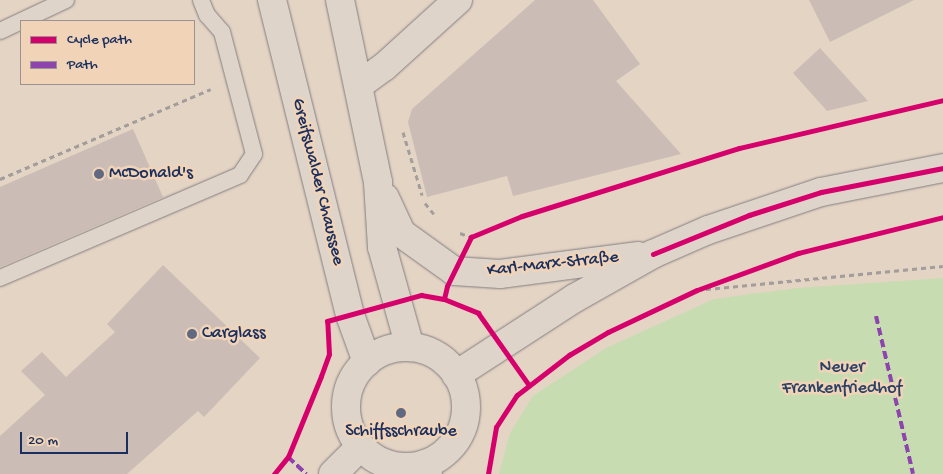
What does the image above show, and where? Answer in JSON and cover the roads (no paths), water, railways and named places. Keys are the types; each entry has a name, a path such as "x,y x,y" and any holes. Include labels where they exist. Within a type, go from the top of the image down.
{"main road":[{"name":"Greifswalder Chaussee","path":"272,0 350,314 367,362"},
{"path":"340,0 378,182 382,247 410,347"},
{"path":"359,85 384,67 458,0"},
{"name":"Karl-Marx-Straße","path":"456,375 574,298 653,254 748,215 821,192 943,168"},
{"name":"Karl-Marx-Straße","path":"378,182 401,233 454,271 500,274 653,254"},
{"path":"410,347 428,352 444,361 456,375 465,400 462,427 454,443 426,469 390,465 360,447 349,426 346,403 352,381 367,362 380,353 410,347"},
{"path":"333,474 360,447"}],"lane":[{"path":"23,20 66,0"},
{"path":"0,278 240,175 254,154 222,32 207,15 201,0"},
{"path":"0,31 20,22"}],"place":[{"name":"McDonald's","path":"99,174"},
{"name":"Carglass","path":"192,334"},
{"name":"Schiffsschraube","path":"401,413"}],"park label":[{"name":"Neuer Frankenfriedhof","path":"842,379"}]}
